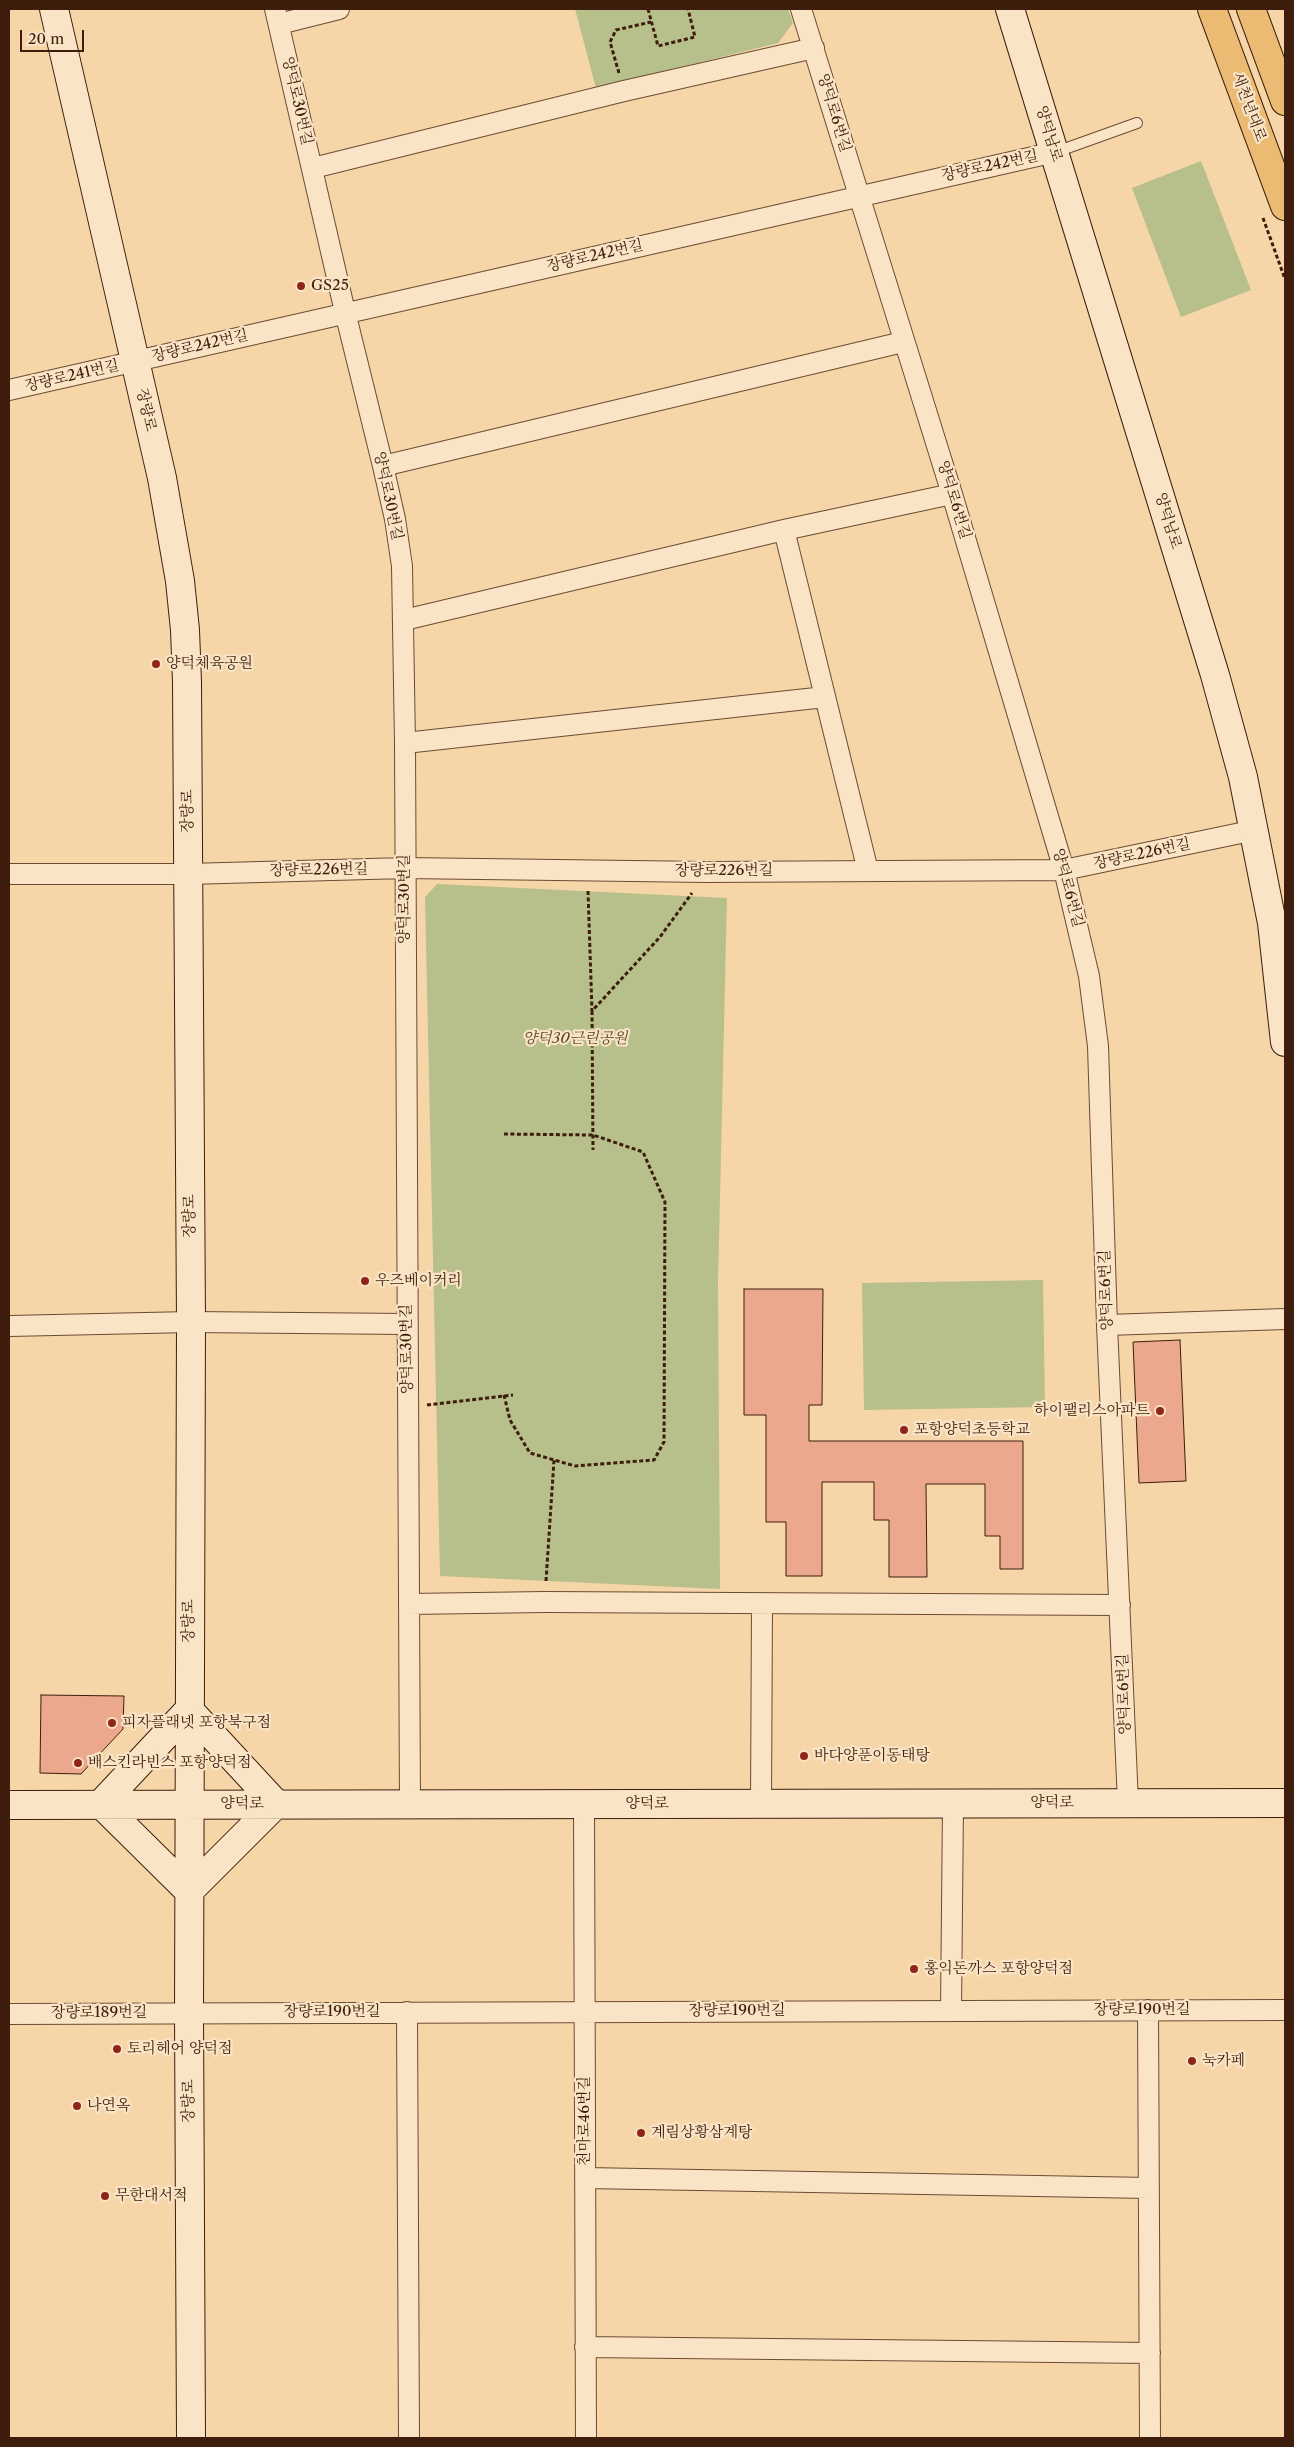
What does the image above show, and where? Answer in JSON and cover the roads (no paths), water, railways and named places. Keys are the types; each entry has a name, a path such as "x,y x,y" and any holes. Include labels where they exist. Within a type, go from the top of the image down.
{"main road":[{"name":"새천년대로","path":"1212,9 1285,206"},
{"path":"1251,9 1285,101"}],"street":[{"name":"장량로","path":"54,9 162,478 181,591 187,682 191,1322 188,2013 191,2438"},
{"path":"277,16 339,9"},
{"name":"양덕로6번길","path":"801,9 860,195 903,342 952,494 1064,870 1089,976 1098,1046 1107,1325 1128,1803"},
{"name":"양덕남로","path":"1010,9 1215,675 1255,830 1272,924 1285,1042"},
{"name":"양덕로30번길","path":"277,16 345,312 383,466 402,566 406,743 406,1324 410,1804"},
{"path":"313,168 624,91 814,48"},
{"name":"장량로242번길","path":"135,361 1055,152"},
{"path":"383,466 903,342"},
{"name":"장량로241번길","path":"9,390 135,361"},
{"path":"404,620 784,530 952,494"},
{"path":"784,530 868,871"},
{"path":"406,743 825,697"},
{"name":"장량로226번길","path":"9,874 188,874 405,868 707,872 1064,870 1255,830"},
{"path":"1107,1325 1285,1319"},
{"path":"9,1326 191,1322 406,1324"},
{"path":"409,1604 545,1602 1120,1605"},
{"path":"761,1804 762,1604"},
{"path":"189,1710 276,1804 189,1891 101,1804 189,1710"},
{"name":"천마로46번길","path":"584,1804 586,2438"},
{"path":"951,2011 953,1804"},
{"name":"양덕로","path":"9,1805 1285,1804"},
{"path":"1148,2010 1150,2438"},
{"name":"장량로190번길","path":"188,2013 1285,2010"},
{"path":"407,2012 409,2438"},
{"name":"장량로189번길","path":"9,2014 188,2013"},
{"path":"585,2178 1149,2188"},
{"path":"585,2347 1150,2353"}],"lane":[{"path":"1055,152 1137,123"}],"place":[{"name":"GS25","path":"301,286"},
{"name":"양덕체육공원","path":"156,664"},
{"name":"우즈베이커리","path":"365,1281"},
{"name":"하이팰리스아파트","path":"1160,1411"},
{"name":"포항양덕초등학교","path":"904,1430"},
{"name":"피자플래넷 포항북구점","path":"112,1723"},
{"name":"바다양푼이동태탕","path":"804,1756"},
{"name":"배스킨라빈스 포항양덕점","path":"78,1763"},
{"name":"홍익돈까스 포항양덕점","path":"914,1969"},
{"name":"토리헤어 양덕점","path":"117,2049"},
{"name":"눅카페","path":"1192,2061"},
{"name":"나연옥","path":"77,2106"},
{"name":"계림상황삼계탕","path":"641,2133"},
{"name":"무한대서적","path":"105,2196"}],"park label":[{"name":"양덕30근린공원","path":"575,1039"}]}
